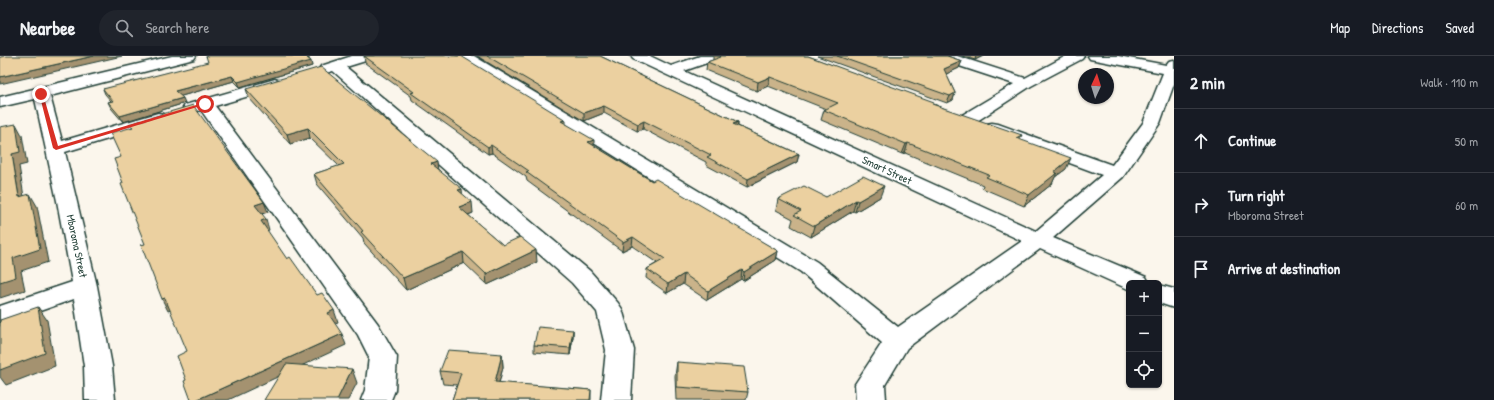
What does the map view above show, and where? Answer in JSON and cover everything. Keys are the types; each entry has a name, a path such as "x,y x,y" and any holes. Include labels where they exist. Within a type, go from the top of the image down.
{"street":[{"path":"0,102 41,94 189,56"},
{"path":"314,72 367,56"},
{"path":"464,56 809,267 897,341"},
{"name":"Smart Street","path":"638,56 1038,240 1130,280"},
{"path":"671,71 713,56"},
{"path":"943,56 1026,83"},
{"path":"1077,56 961,116 1116,173"},
{"path":"871,400 870,384 897,341 1038,240 1116,173 1151,123 1172,73 1095,56"},
{"path":"336,66 581,277 609,309 620,350 616,400"},
{"path":"56,148 292,79"},
{"name":"Mboroma Street","path":"41,94 56,148 85,286 101,379 100,400"},
{"path":"205,104 369,331 383,357 380,390 376,400"},
{"path":"0,316 85,286"},
{"path":"1162,294 1174,299"}],"building":[{"path":"94,56 0,77 0,57"},
{"path":"206,56 307,56 309,58 307,58 311,61 238,82 232,76 175,91 183,98 120,116 108,102 113,101 103,89 208,62"},
{"path":"364,56 461,56 566,120 561,121 594,140 588,142 652,181 656,179 778,251 744,272 742,270 708,291 684,274 668,284 647,269 665,259 633,237 623,242 526,172 529,171 491,145 488,147 411,93 414,92"},
{"path":"487,56 600,56 738,122 733,124 799,154 748,179 707,157 711,155 644,121 638,124 604,106 584,113"},
{"path":"720,56 808,56 934,102 932,104 1022,135 1016,138 1071,158 1054,172 1057,173 1029,195 986,177 989,175 908,143 906,144 824,110 838,103 770,77 758,82 707,62 721,57"},
{"path":"837,56 947,56 962,61 944,69 955,93 950,96"},
{"path":"321,67 437,162 431,164 462,189 458,190 472,202 459,207 503,245 520,237 536,250 486,274 463,252 403,278 361,232 363,231 314,174 344,164 308,128 287,134 246,89"},
{"path":"193,105 264,202 255,205 266,219 261,221 287,259 290,257 317,295 322,293 334,310 328,313 342,334 196,400 191,400 184,381 186,380 177,356 187,351 165,298 162,299 141,245 145,244 121,184 123,183 114,159 121,157 110,133 133,127 129,124"},
{"path":"16,124 20,152 12,154 19,197 30,194 40,249 13,258 16,277 0,282 0,127"},
{"path":"863,176 884,186 858,201 856,200 814,226 794,215 801,211 778,199 804,186 826,197"},
{"path":"38,307 45,353 0,370 0,320"},
{"path":"538,327 573,330 570,348 534,345"},
{"path":"448,350 502,354 495,382 591,390 590,400 452,400 461,373 440,371"},
{"path":"677,362 744,367 748,392 677,387"},
{"path":"286,364 352,369 337,400 264,400"}],"route":[{"path":"41,94 56,148 205,104"}]}
